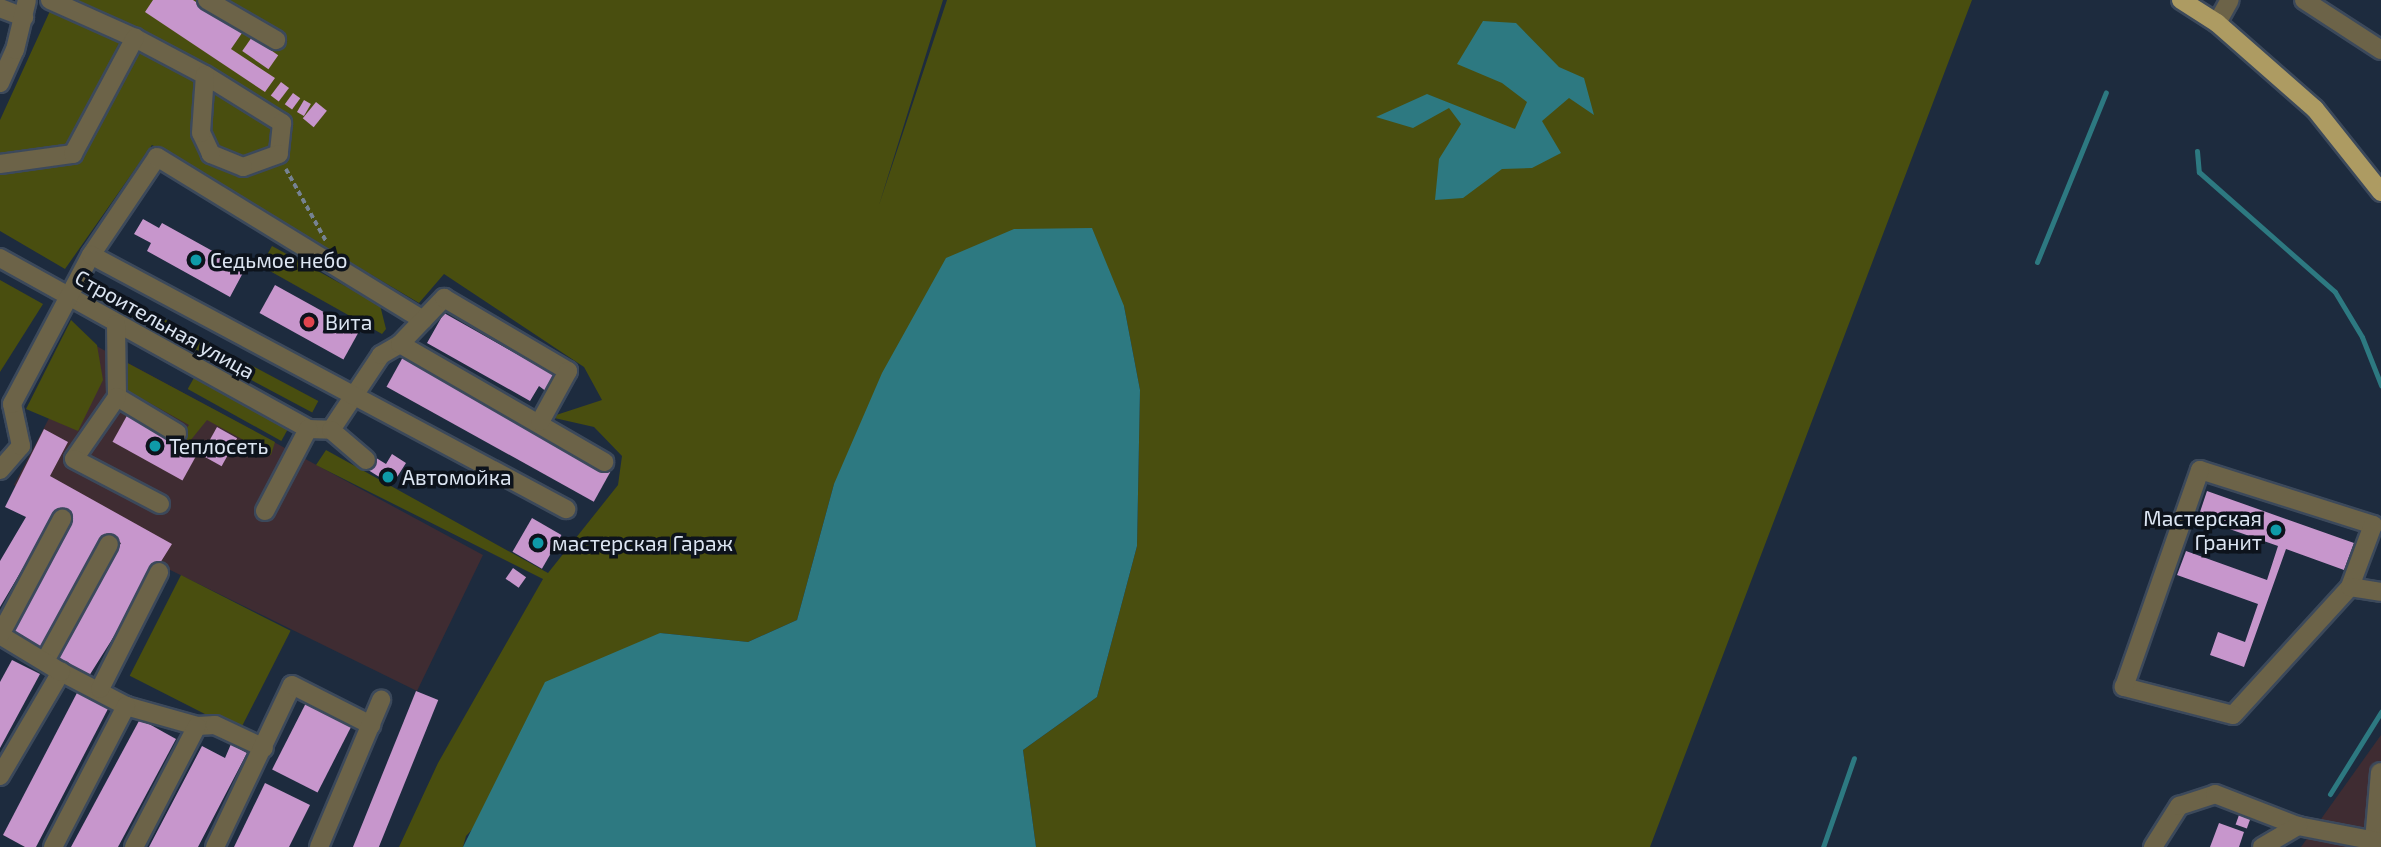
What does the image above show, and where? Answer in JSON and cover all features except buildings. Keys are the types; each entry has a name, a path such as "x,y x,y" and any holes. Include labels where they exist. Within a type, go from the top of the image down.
{"main road":[{"path":"2181,0 2217,23 2315,109 2379,186"}],"street":[{"path":"50,0 75,2 205,75 282,122 279,154 243,167 211,153 201,133 205,75"},
{"path":"207,0 276,40"},
{"path":"2217,23 2230,0"},
{"path":"2304,0 2381,50"},
{"path":"0,8 25,9 0,83"},
{"path":"0,164 72,154 135,38"},
{"path":"0,470 22,446 12,404 91,255 157,157 422,320"},
{"path":"91,255 566,509"},
{"name":"Строительная улица","path":"0,258 308,429"},
{"path":"331,429 381,355 400,344 444,298 568,371 540,422"},
{"path":"116,324 117,397 74,459 160,504"},
{"path":"400,344 540,422 604,462"},
{"path":"117,397 177,433"},
{"path":"265,511 308,429 331,429 366,460"},
{"path":"2200,470 2373,525 2350,587 2233,715 2124,687 2200,470"},
{"path":"62,519 0,635 61,672 100,689 126,706 197,726 215,725 264,748"},
{"path":"46,661 109,544"},
{"path":"100,689 159,572"},
{"path":"2350,587 2381,592"},
{"path":"0,776 61,672"},
{"path":"215,847 292,685 371,725"},
{"path":"319,847 381,700"},
{"path":"53,847 126,706"},
{"path":"134,847 197,726"},
{"path":"2153,847 2179,806 2215,794 2338,842 2377,841 2380,772"},
{"path":"2262,847 2298,826"}],"path":[{"path":"279,154 317,217 338,270"}],"shaded area":[{"path":"55,0 943,0 879,205 947,0 1972,0 1650,847 1036,847 1023,750 1097,697 1137,546 1140,390 1124,306 834,484 797,620 748,642 660,633 466,836 463,847 399,847 438,763 543,579 316,465 326,450 548,573 618,485 622,456 594,427 550,417 602,400 584,367 444,274 419,303 152,145 65,269 0,231 0,120"},
{"path":"1483,21 1516,23 1559,67 1584,78 1594,115 1569,98 1542,121 1561,153 1532,168 1502,169 1463,198 1435,200 1439,159 1461,124 1449,108 1413,128 1376,117 1427,94 1515,129 1527,102 1502,83 1457,64"},
{"path":"1092,228 1124,306 1140,390 1137,546 1097,697 1023,750 1036,847 463,847 545,682 660,633 748,642 797,620 834,484 882,373 946,258 1014,229"},
{"path":"272,246 380,305 386,329 382,334 261,266"},
{"path":"87,278 318,401 312,412 81,289"},
{"path":"0,280 43,304 0,372"},
{"path":"71,320 97,345 103,380 78,431 26,409"},
{"path":"89,342 483,555 417,691 160,565 14,485"},
{"path":"120,359 275,442 271,455 207,420 190,441 180,436 189,425 121,387"},
{"path":"195,376 289,428 281,441 188,389"},
{"path":"181,575 291,631 239,732 130,676"},
{"path":"2381,735 2381,847 2301,847"}],"waterway":[{"path":"2037,262 2106,92"},
{"path":"2197,151 2199,172 2335,292 2362,337 2381,385"},
{"path":"2330,794 2381,712"},
{"path":"1823,847 1854,758"}],"place":[{"name":"Седьмое небо","path":"196,260"},
{"name":"Вита","path":"309,322"},
{"name":"Теплосеть","path":"155,446"},
{"name":"Автомойка","path":"388,477"},
{"name":"Мастерская Гранит","path":"2276,530"},
{"name":"мастерская Гараж","path":"538,543"}]}
